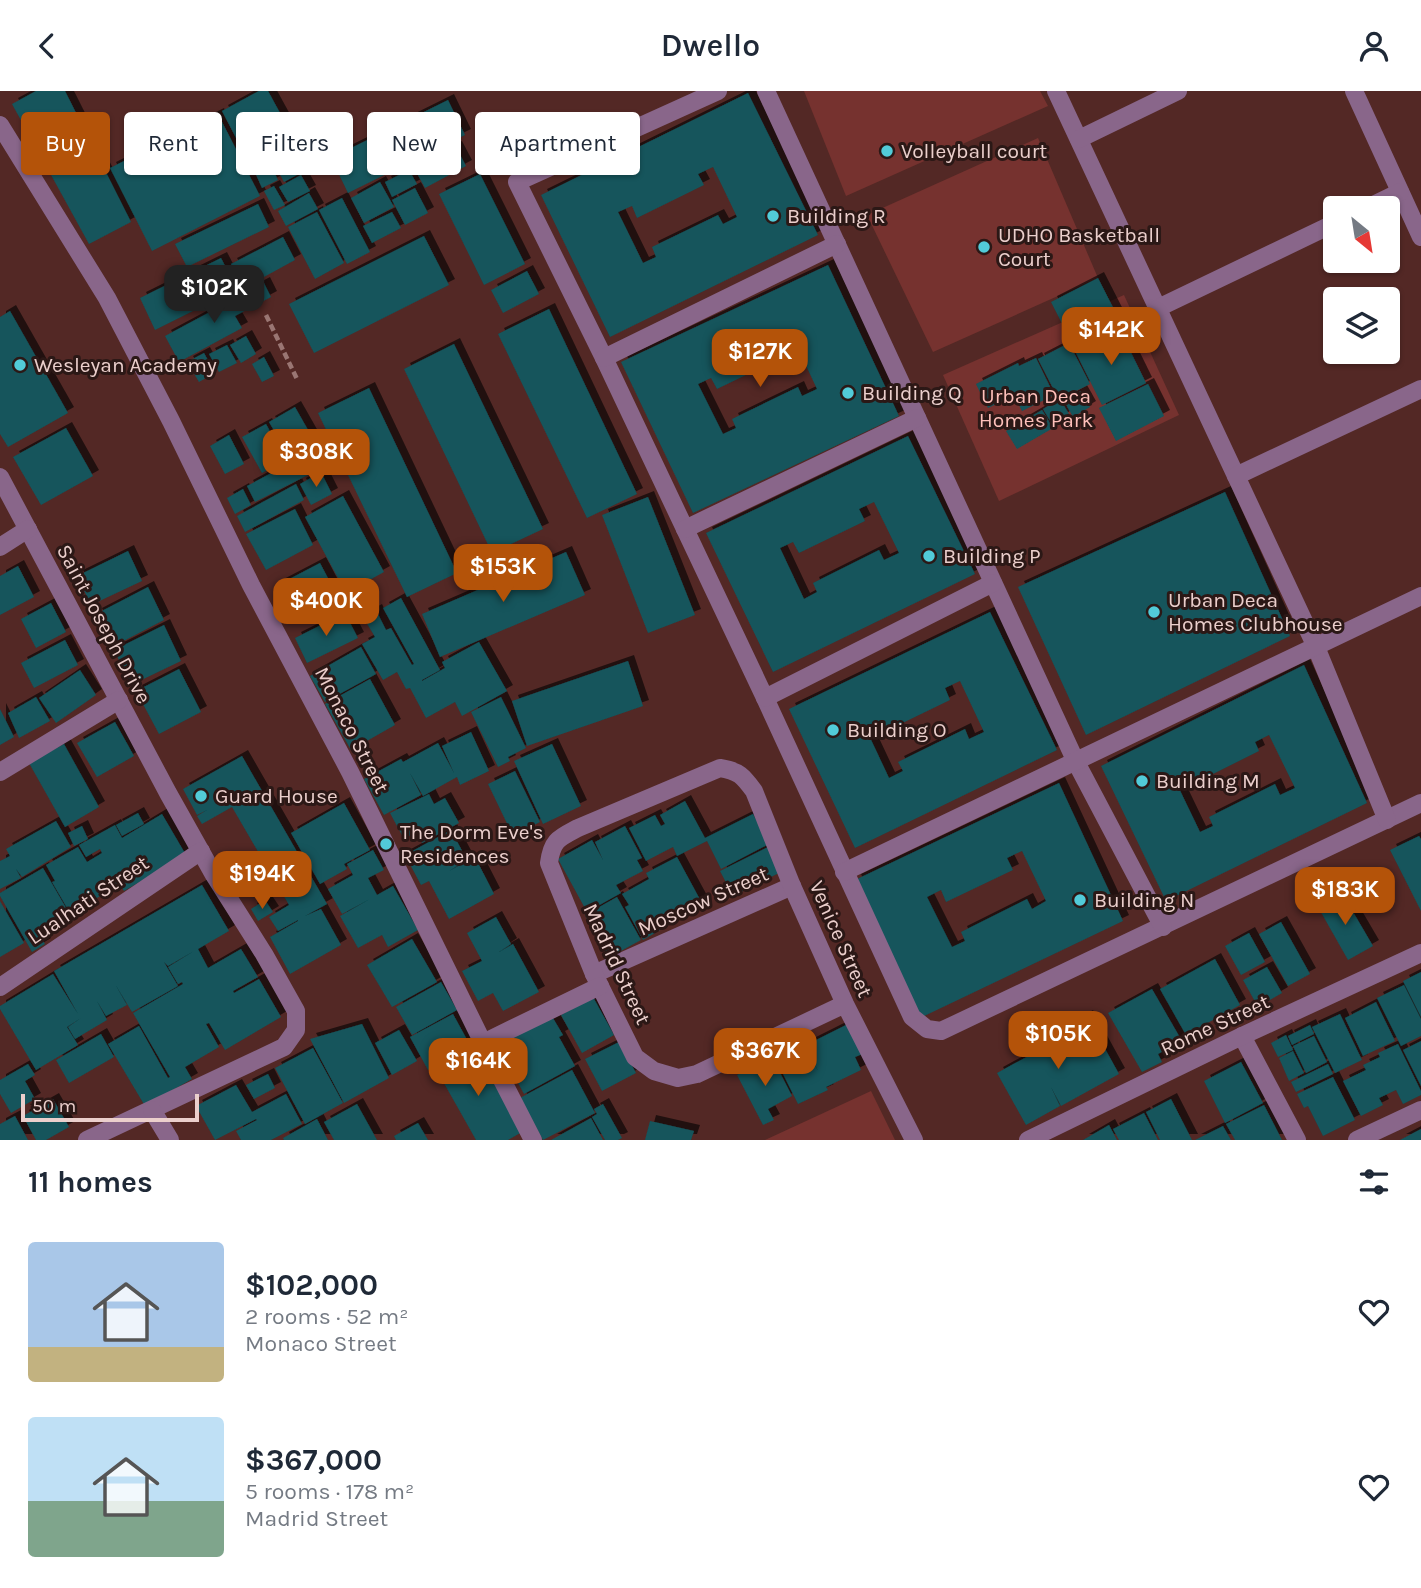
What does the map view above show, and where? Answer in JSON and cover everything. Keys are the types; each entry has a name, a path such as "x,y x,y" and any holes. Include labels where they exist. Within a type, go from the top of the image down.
{"street":[{"path":"718,91 517,182 604,358 765,698 912,1017 927,1029 941,1031 1421,803"},
{"path":"766,91 1076,762 1163,926"},
{"path":"1056,91 1316,647 1387,820"},
{"path":"1079,139 1178,91"},
{"path":"1354,91 1421,237"},
{"name":"Monaco Street","path":"0,125 114,311 251,585 350,772 533,1140"},
{"path":"1392,196 1400,192"},
{"path":"1158,308 1323,229"},
{"path":"604,358 837,244"},
{"path":"1236,476 1421,389"},
{"path":"685,529 917,418"},
{"name":"Saint Joseph Drive","path":"0,477 168,793 296,1011 296,1030 284,1047 87,1140"},
{"path":"0,547 28,530"},
{"path":"765,698 993,583"},
{"path":"844,872 1421,596"},
{"path":"0,772 119,700"},
{"name":"Venice Street","path":"720,768 734,770 754,791 792,886 845,1004 914,1140"},
{"name":"Madrid Street","path":"720,768 558,838 551,849 549,863 597,980 635,1057 654,1071 678,1077 697,1074 845,1004"},
{"name":"Lualhati Street","path":"0,987 201,851"},
{"name":"Moscow Street","path":"483,1043 597,980 792,886"},
{"name":"Rome Street","path":"1028,1140 1421,953"},
{"path":"1242,1036 1297,1140"},
{"path":"152,1110 170,1140"},
{"path":"1357,1140 1421,1110"}],"path":[{"path":"266,315 297,379"}],"green space":[{"name":"Volleyball court","path":"804,91 1040,91 1048,106 846,196"},
{"name":"UDHO Basketball Court","path":"1038,138 1098,278 933,352 867,215"},
{"name":"Urban Deca Homes Park","path":"1124,295 1179,415 999,501 943,375"},
{"path":"871,1091 895,1140 765,1140"}],"building":[{"path":"36,91 65,91 76,112 21,112 21,120 12,104"},
{"path":"259,91 268,91 280,112 236,112 236,138 222,111"},
{"name":"Building R","path":"748,93 818,235 610,337 541,195 582,175 640,175 640,146","holes":["713,167 737,217 723,224 718,215 652,247 656,257 643,263 618,212 632,206 637,218 704,185 698,174"]},
{"path":"448,100 454,112 424,112"},
{"path":"222,122 236,149 236,175 249,175 260,196 152,251 110,168 124,161 124,175 222,175"},
{"path":"367,140 367,175 384,175 348,193 339,175 353,175 353,147"},
{"path":"51,175 107,175 131,222 89,244"},
{"path":"256,175 276,175 278,180 262,188"},
{"path":"280,175 297,175 284,182"},
{"path":"301,175 310,191 288,202 279,187"},
{"path":"399,175 412,175 417,184 392,197 385,182"},
{"path":"418,175 449,175 425,188"},
{"path":"480,175 525,264 484,285 439,194"},
{"path":"380,182 394,207 364,223 351,198"},
{"path":"274,186 285,205 274,210 264,191"},
{"path":"415,188 428,213 405,225 392,200"},
{"path":"309,193 318,209 286,226 278,211"},
{"path":"342,198 370,252 347,264 319,210"},
{"path":"258,204 269,227 187,267 175,244"},
{"path":"317,212 344,263 315,279 288,227"},
{"path":"392,212 401,228 372,243 363,226"},
{"path":"424,236 449,285 314,353 289,304"},
{"path":"283,237 295,260 244,288 231,264"},
{"path":"221,258 237,289 155,330 140,298"},
{"name":"Building Q","path":"828,265 899,416 693,513 621,362","holes":["793,338 817,389 802,396 798,387 732,419 736,428 723,434 698,384 711,378 717,389 783,357 778,345"]},
{"path":"527,271 539,294 503,313 491,290"},
{"path":"1098,278 1122,325 1075,349 1051,302"},
{"path":"264,283 271,297 235,316 242,328 179,362 165,336"},
{"path":"549,309 637,494 587,518 498,334"},
{"name":"Wesleyan Academy","path":"10,311 68,413 8,447 0,434 0,317"},
{"path":"1119,328 1146,383 1102,405 1075,351"},
{"path":"246,336 256,354 241,363 230,345"},
{"path":"1069,343 1090,384 1060,399 1069,414 1052,424 1043,409 1059,400 1038,359"},
{"path":"454,344 543,529 492,553 404,369"},
{"path":"227,345 237,363 219,372 209,354"},
{"path":"204,353 215,373 199,382 187,362"},
{"path":"264,357 274,376 262,382 252,364"},
{"path":"1036,358 1054,395 1022,411 1014,395 988,408 976,384 1018,363 1019,366"},
{"path":"1148,384 1164,416 1116,441 1099,408"},
{"path":"369,388 457,573 407,597 318,413"},
{"path":"1081,391 1090,407 1073,417 1064,401"},
{"path":"295,407 316,444 290,458 269,422"},
{"path":"1042,410 1053,428 1017,449 1006,431"},
{"path":"266,424 286,460 262,473 242,437"},
{"path":"66,428 93,476 41,505 13,457"},
{"path":"229,435 244,464 225,474 210,446"},
{"name":"Building P","path":"908,436 975,574 773,672 706,533","holes":["874,502 899,553 884,560 879,550 813,583 817,592 804,599 780,548 793,542 799,553 865,521 859,509"]},
{"path":"301,457 310,474 255,502 247,486"},
{"path":"321,472 332,494 311,505 300,484"},
{"path":"296,484 304,500 245,532 237,516"},
{"path":"243,489 251,505 235,514 227,498"},
{"name":"Urban Deca Homes Clubhouse","path":"1225,492 1290,636 1086,735 1018,587"},
{"path":"343,496 384,572 346,593 305,517"},
{"path":"648,497 695,615 648,633 602,515"},
{"path":"295,509 313,545 266,570 246,534"},
{"path":"128,551 142,581 91,605 77,576"},
{"path":"566,552 585,595 440,657 422,614"},
{"path":"320,563 339,599 291,622 274,587"},
{"path":"18,566 34,597 0,615 0,576"},
{"path":"148,587 164,620 112,647 96,614"},
{"path":"401,598 440,670 422,681 445,668 442,662 479,642 507,691 462,716 455,702 426,718 410,688 406,689 397,672 383,680 362,644 375,637 363,617 376,610 386,630 391,628 412,665 414,664 383,608"},
{"path":"51,603 66,632 36,648 21,619"},
{"name":"Building O","path":"990,612 1057,750 855,848 789,709","holes":["960,681 984,732 969,739 965,729 898,762 903,771 889,778 865,727 878,721 884,732 950,700 945,688"]},
{"path":"345,613 358,638 307,663 295,638"},
{"path":"164,625 181,661 131,685 114,650"},
{"path":"65,640 78,665 34,688 21,663"},
{"path":"361,647 376,674 325,702 310,676"},
{"path":"628,661 643,706 527,746 512,701"},
{"name":"Building M","path":"1304,665 1367,803 1166,901 1101,766","holes":["1269,735 1295,788 1280,795 1275,784 1209,817 1213,826 1200,832 1174,778 1187,772 1193,784 1259,751 1255,742"]},
{"path":"179,669 201,712 159,734 136,691"},
{"path":"80,670 96,695 56,723 39,698"},
{"path":"370,679 395,725 351,750 325,704"},
{"path":"36,697 50,721 19,738 8,713"},
{"path":"501,697 526,748 508,757 510,761 498,767 471,712"},
{"path":"0,709 14,737 0,745"},
{"path":"115,722 134,756 97,777 77,743"},
{"path":"471,732 489,771 460,785 457,777 423,796 410,773 421,795 384,815 364,779 438,743 454,773 442,746"},
{"path":"64,744 99,807 65,827 29,763"},
{"path":"552,744 581,806 543,824 514,761"},
{"path":"242,756 327,904 305,916 321,909 341,945 290,974 270,937 298,920 278,931 269,917 289,905 232,807 202,824 197,816 207,810 197,815 183,789"},
{"path":"515,771 540,822 513,836 488,784"},
{"name":"Building N","path":"1059,783 1123,921 920,1018 855,880","holes":["1022,851 1046,901 1032,909 1027,899 961,932 965,941 952,947 927,897 941,890 946,902 1013,870 1007,858"]},
{"path":"429,794 434,804 445,798 459,823 422,843 416,832 404,839 390,813"},
{"path":"685,801 705,838 753,814 769,844 721,869 707,841 677,856 673,847 646,861 629,828 655,815 661,826 665,824 660,815"},
{"path":"344,803 370,850 344,864 347,869 320,884 291,833"},
{"path":"138,813 144,824 122,836 116,825"},
{"path":"162,814 186,855 124,891 120,885 70,913 52,882 55,881 46,865 78,847 87,862 102,853 100,849 86,857 79,845 115,825 122,838"},
{"path":"56,821 71,847 22,877 16,869 21,878 0,889 0,861 10,856 6,849"},
{"path":"82,826 88,839 74,846 68,833"},
{"path":"625,826 642,858 637,860 643,871 616,885 621,893 587,912 558,859 592,840 603,860 595,842"},
{"path":"451,830 467,860 449,871 475,857 494,894 449,919 429,881 421,885 405,855"},
{"path":"1419,836 1421,839 1421,911 1390,850"},
{"path":"768,847 781,872 733,896 720,871"},
{"path":"373,850 384,870 368,878 377,895 393,886 418,930 388,947 382,935 358,948 340,916 370,899 342,914 328,889 353,875 347,864"},
{"path":"677,857 703,905 643,940 625,907 629,905 622,894 649,879 646,873"},
{"path":"43,868 73,920 41,938 45,944 32,952 0,893"},
{"path":"202,885 229,931 198,949 208,968 241,949 258,977 233,991 234,993 259,979 281,1017 225,1050 209,1023 206,1024 219,1047 185,1067 192,1079 145,1106 108,1044 139,1026 168,1078 170,1077 133,1013 183,984 178,984 168,967 194,951 168,966 164,962 178,986 132,1012 115,984 127,1005 106,1016 97,1001 107,1020 75,1039 68,1027 81,1018 67,1027 78,1045 36,1070 0,1006 53,974 78,1014 54,971"},
{"path":"1342,893 1373,946 1348,960 1318,907"},
{"path":"617,897 641,940 608,958 585,915"},
{"path":"265,900 273,912 258,921 251,909"},
{"path":"0,901 24,943 0,957"},
{"path":"496,917 511,944 499,952 513,944 539,992 503,1011 493,993 478,1001 462,971 482,961 467,933"},
{"path":"1281,922 1310,974 1288,986 1259,934"},
{"path":"1249,933 1265,962 1241,975 1225,946"},
{"path":"412,939 437,982 392,1007 367,965"},
{"path":"1215,959 1240,1005 1186,1035 1160,989"},
{"path":"1267,967 1282,993 1258,1007 1243,980"},
{"path":"1421,972 1421,1017 1403,981"},
{"path":"441,982 457,1010 412,1035 396,1007"},
{"path":"1404,985 1421,1019 1421,1036 1401,1046 1377,998"},
{"path":"1152,989 1182,1041 1158,1054 1162,1062 1142,1072 1108,1013"},
{"path":"593,997 614,1035 582,1053 561,1015"},
{"path":"1376,1002 1395,1041 1363,1056 1345,1018"},
{"path":"550,1013 563,1035 559,1037 575,1066 524,1094 496,1042"},
{"path":"453,1014 471,1047 428,1070 410,1037"},
{"path":"1340,1014 1362,1060 1335,1073 1312,1027"},
{"path":"1087,1016 1119,1074 1061,1106 1051,1087 1060,1106 1026,1125 997,1073 1032,1054 1029,1049"},
{"path":"850,1023 865,1053 855,1057 861,1070 798,1104 774,1056 803,1041 818,1071 806,1045"},
{"path":"362,1024 389,1078 344,1103 310,1039"},
{"path":"1310,1025 1314,1034 1292,1045 1288,1036"},
{"path":"399,1030 417,1061 392,1075 375,1043"},
{"path":"101,1034 114,1057 69,1083 56,1060"},
{"path":"1286,1035 1293,1050 1278,1057 1271,1043"},
{"path":"1314,1036 1327,1062 1306,1073 1293,1046"},
{"path":"1421,1041 1421,1086 1403,1050"},
{"path":"619,1042 636,1073 602,1091 585,1059"},
{"path":"1398,1044 1421,1095 1403,1104 1396,1090 1379,1098 1383,1105 1361,1116 1343,1081 1366,1070 1363,1065 1380,1057 1378,1053"},
{"path":"313,1048 343,1103 305,1124 275,1068"},
{"path":"474,1048 522,1132 508,1140 476,1140 436,1069"},
{"path":"1293,1051 1304,1073 1289,1081 1279,1058"},
{"path":"772,1057 792,1096 768,1109 774,1120 763,1125 737,1075"},
{"path":"1241,1062 1263,1103 1225,1123 1204,1081"},
{"path":"28,1064 35,1075 25,1081 35,1099 11,1113 0,1094 0,1080"},
{"path":"1328,1064 1333,1074 1296,1092 1291,1082"},
{"path":"572,1070 595,1113 543,1140 520,1098"},
{"path":"268,1074 275,1088 254,1099 246,1085"},
{"path":"1333,1077 1355,1120 1323,1136 1308,1106 1304,1108 1297,1094"},
{"path":"236,1085 252,1112 286,1094 302,1124 271,1140 241,1140 236,1131 256,1119 215,1140 196,1106"},
{"path":"53,1099 69,1127 46,1140 36,1140 23,1116"},
{"path":"1171,1099 1192,1140 1160,1140 1146,1112"},
{"path":"357,1104 377,1140 334,1140 324,1122"},
{"path":"603,1104 622,1138 618,1140 605,1140 592,1117 597,1114 594,1109"},
{"path":"1264,1105 1282,1140 1235,1140 1226,1124"},
{"path":"1144,1113 1158,1140 1119,1140 1113,1129"},
{"path":"15,1116 28,1140 0,1140 0,1124"},
{"path":"591,1118 603,1140 551,1140"},
{"path":"317,1119 328,1140 284,1140 283,1138"},
{"path":"650,1121 694,1131 691,1140 645,1140"},
{"path":"418,1123 428,1140 396,1140 394,1136"},
{"path":"1109,1125 1117,1140 1083,1140"},
{"path":"1223,1126 1231,1140 1195,1140"},
{"path":"1421,1129 1421,1140 1400,1140"}],"place":[{"name":"Volleyball court","path":"887,151"},
{"name":"Building R","path":"773,216"},
{"name":"UDHO Basketball Court","path":"984,247"},
{"name":"Wesleyan Academy","path":"20,365"},
{"name":"Building Q","path":"848,393"},
{"name":"Building P","path":"929,556"},
{"name":"Urban Deca Homes Clubhouse","path":"1154,612"},
{"name":"Building O","path":"833,730"},
{"name":"Building M","path":"1142,781"},
{"name":"Guard House","path":"201,796"},
{"name":"The Dorm Eve's Residences","path":"386,844"},
{"name":"Building N","path":"1080,900"}]}
